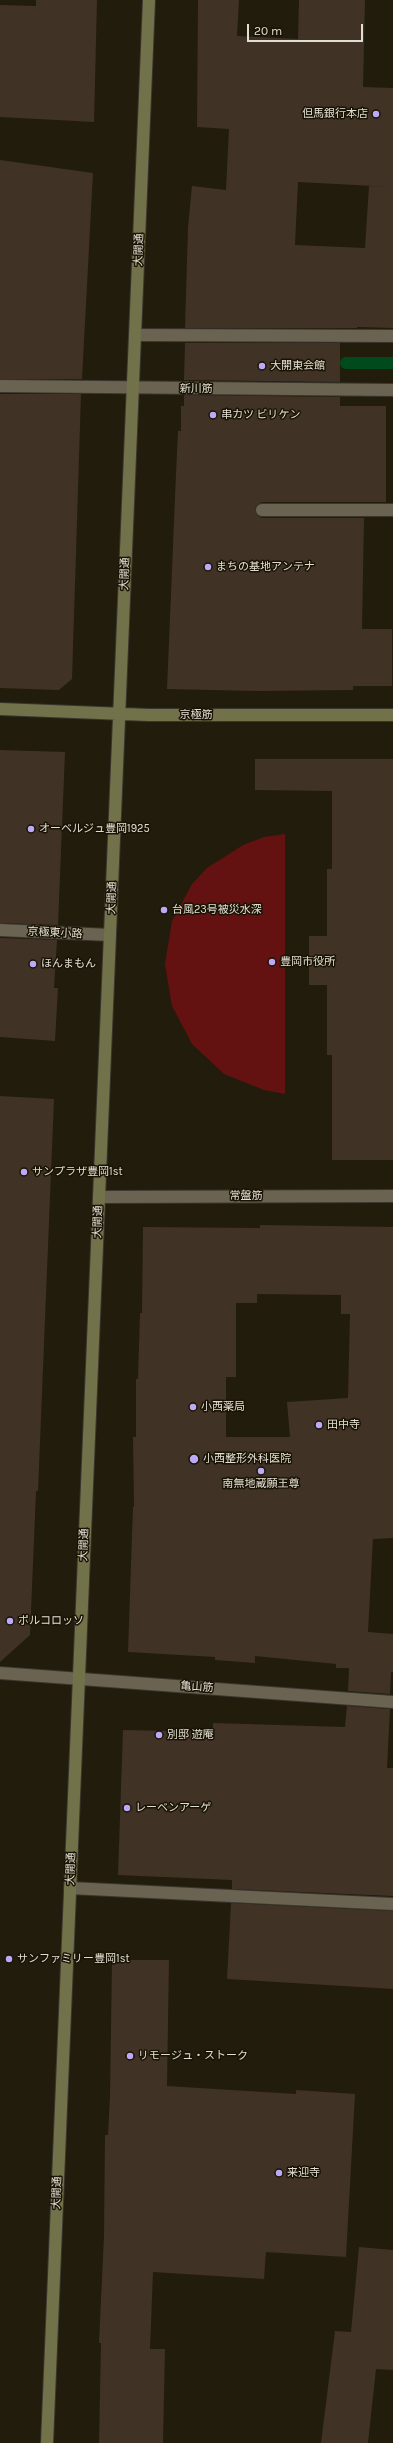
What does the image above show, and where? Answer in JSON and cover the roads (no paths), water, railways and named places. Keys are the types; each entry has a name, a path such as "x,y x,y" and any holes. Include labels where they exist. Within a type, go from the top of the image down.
{"street":[{"name":"大開通","path":"47,2443 149,0"},
{"path":"135,335 393,336"},
{"name":"新川筋","path":"0,386 133,389 393,390"},
{"path":"262,510 393,510"},
{"name":"京極筋","path":"0,709 119,715 393,715"},
{"name":"京極東小路","path":"0,930 110,935"},
{"name":"常盤筋","path":"99,1197 393,1196"},
{"name":"亀山筋","path":"0,1673 393,1702"},
{"path":"70,1888 393,1904"}],"waterway":[{"path":"346,363 393,363"}],"place":[{"name":"但馬銀行本店","path":"376,114"},
{"name":"大開東会館","path":"262,366"},
{"name":"串カツ ビリケン","path":"213,415"},
{"name":"まちの基地アンテナ","path":"208,567"},
{"name":"オーベルジュ豊岡1925","path":"31,829"},
{"name":"台風23号被災水深","path":"164,910"},
{"name":"豊岡市役所","path":"272,962"},
{"name":"ほんまもん","path":"33,964"},
{"name":"サンプラザ豊岡1st","path":"24,1172"},
{"name":"小西薬局","path":"193,1407"},
{"name":"田中寺","path":"319,1425"},
{"name":"小西整形外科医院","path":"194,1459"},
{"name":"南無地蔵願王尊","path":"261,1471"},
{"name":"ポルコロッソ","path":"10,1621"},
{"name":"別邸 遊庵","path":"159,1735"},
{"name":"レーベンアーゲ","path":"127,1808"},
{"name":"サンファミリー豊岡1st","path":"9,1959"},
{"name":"リモージュ・ストーク","path":"130,2056"},
{"name":"来迎寺","path":"279,2173"}]}
